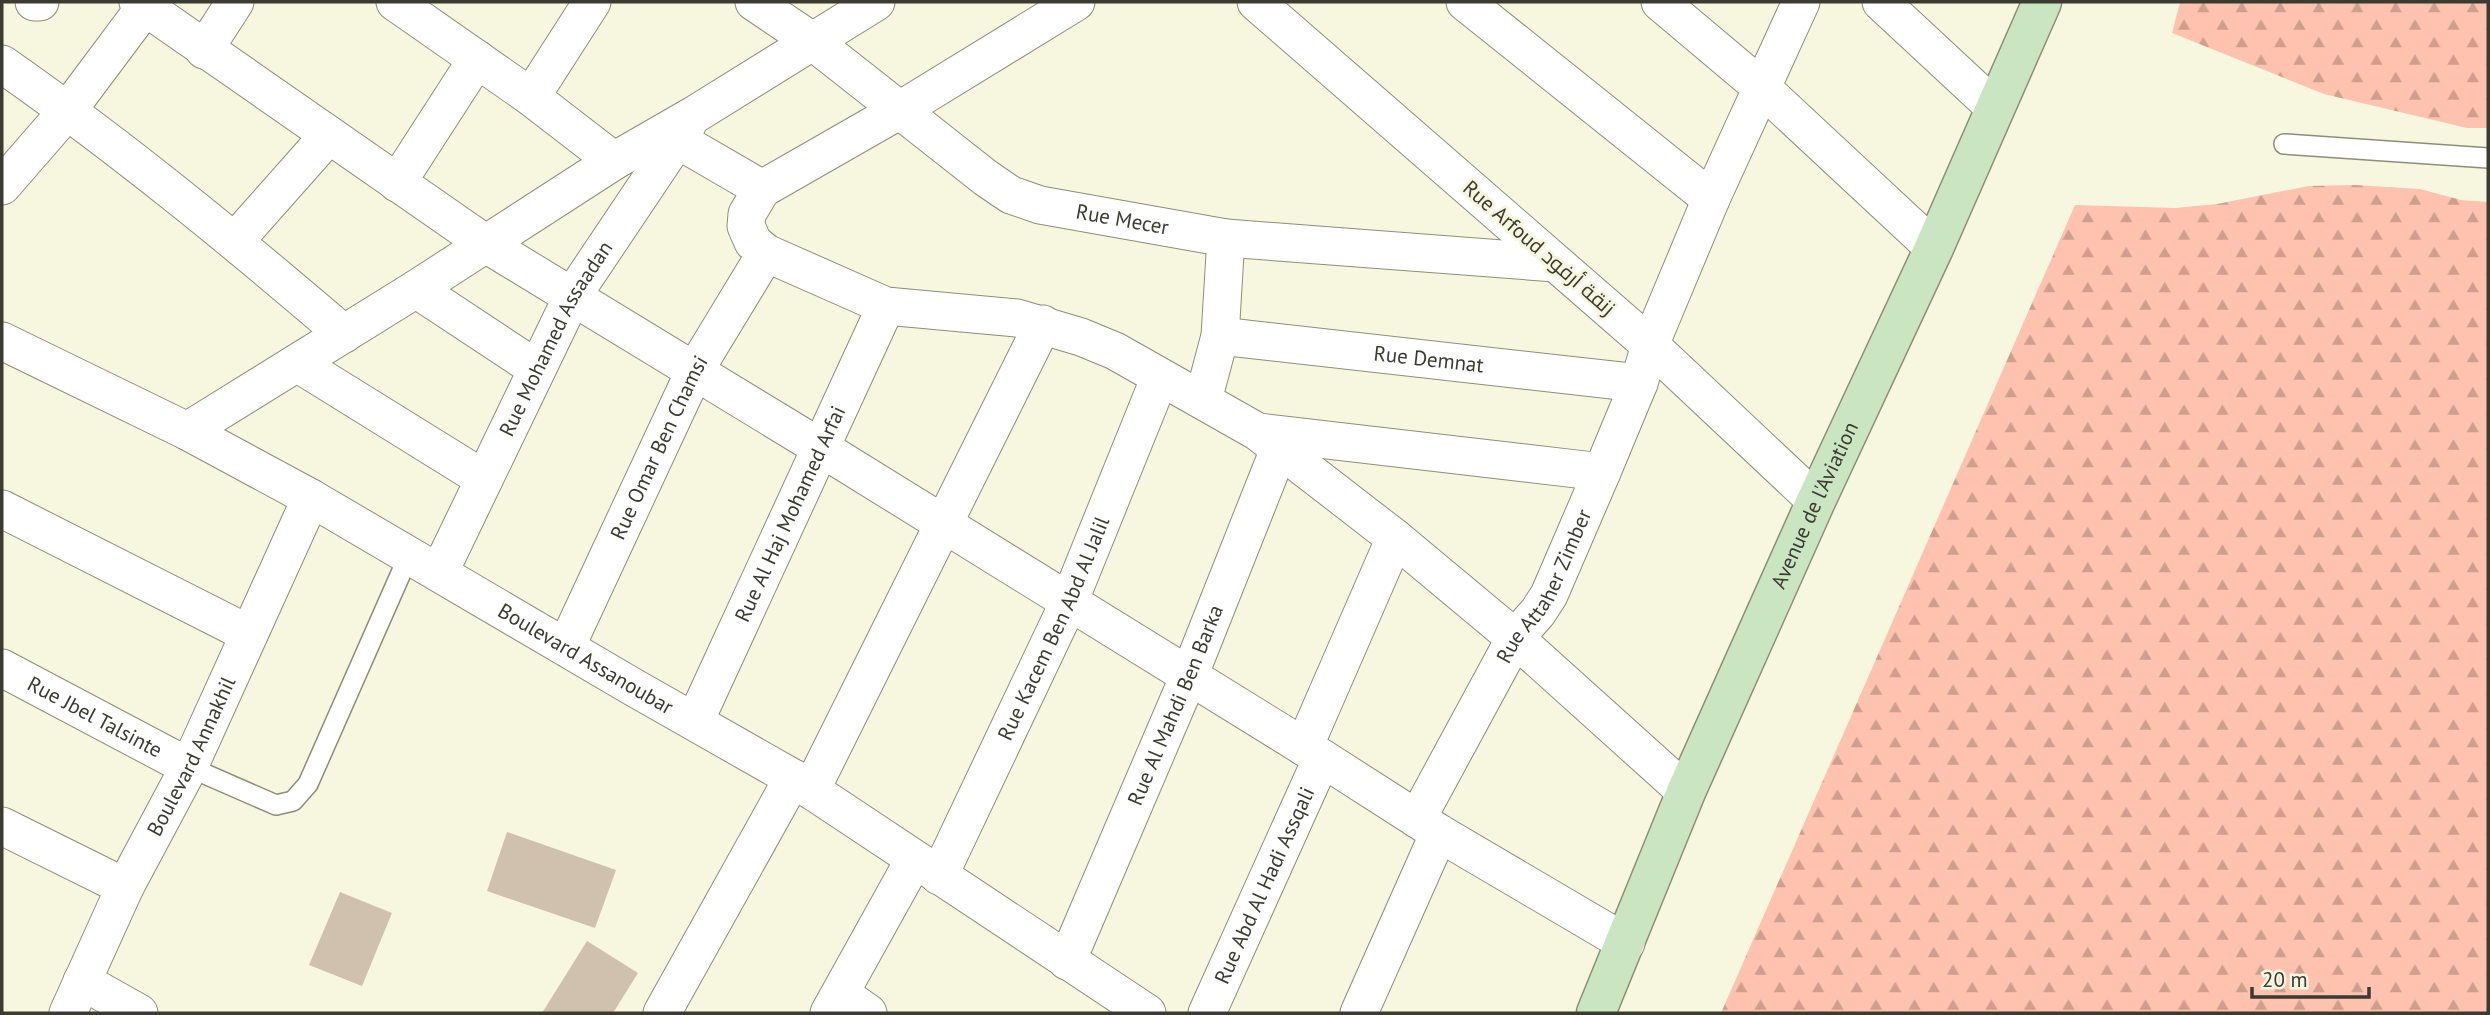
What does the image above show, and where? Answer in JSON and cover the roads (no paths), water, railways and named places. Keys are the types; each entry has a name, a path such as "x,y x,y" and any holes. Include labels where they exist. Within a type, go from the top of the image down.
{"street":[{"path":"34,2 40,2"},
{"path":"204,50 235,2"},
{"path":"531,97 593,2"},
{"name":"Rue Mecer","path":"754,2 812,41 986,178 1011,194 1040,205 1226,238 1555,263"},
{"path":"187,431 416,289 614,161 685,127 812,41 876,2"},
{"path":"1076,2 900,110 762,189 747,214 746,226 753,242 766,253 886,306 988,314 1043,324 1115,351 1203,400 1269,439 1395,538 1515,638 1686,792"},
{"name":"Rue Arfoud زنقة أرفود","path":"1256,2 1650,345 1816,501"},
{"path":"1465,2 1711,199"},
{"path":"1660,2 1761,87 1934,248"},
{"name":"Rue Attaher Zimber","path":"1359,1013 1428,826 1515,638 1549,596 1639,383 1650,345 1711,199 1801,2"},
{"path":"1881,2 1994,107"},
{"name":"Avenue de l'Aviation","path":"1596,1013 1686,792 1816,501 1934,248 2042,2"},
{"path":"2,186 68,110 142,4 204,50 486,244 695,370 1428,826 1626,943"},
{"path":"407,5 614,161"},
{"path":"397,183 477,59"},
{"path":"2,64 68,110 235,241 344,334"},
{"path":"685,127 762,189"},
{"name":"Rue Mohamed Assaadan","path":"424,564 484,480 573,295 685,127"},
{"path":"235,241 329,135"},
{"path":"1203,400 1220,336 1226,238"},
{"name":"Rue Omar Ben Chamsi","path":"566,647 695,370 766,253"},
{"path":"416,289 537,369"},
{"name":"Rue Al Haj Mohamed Arfai","path":"695,721 886,306"},
{"path":"662,1013 802,784 943,525 1043,324"},
{"name":"Rue Demnat","path":"1220,336 1639,383"},
{"name":"Boulevard Assanoubar","path":"2,341 187,431 311,498 695,721 802,784 1142,1012"},
{"path":"297,363 484,480"},
{"name":"Rue Kacem Ben Abd Al Jalil","path":"846,1007 926,868 1069,602 1160,377"},
{"path":"1269,439 1602,472"},
{"name":"Rue Al Mahdi Ben Barka","path":"1067,961 1189,676 1269,439"},
{"name":"Boulevard Annakhil","path":"68,1013 125,887 189,767 311,498"},
{"path":"2,509 249,634"},
{"name":"Rue Abd Al Hadi Assqali","path":"1207,1013 1313,752 1395,538"},
{"name":"Rue Jbel Talsinte","path":"2,668 189,767"},
{"path":"2,826 125,887"},
{"path":"82,981 139,1013"}],"lane":[{"path":"2284,144 2488,158"},
{"path":"189,767 276,805 293,801 309,784 424,564"}]}
